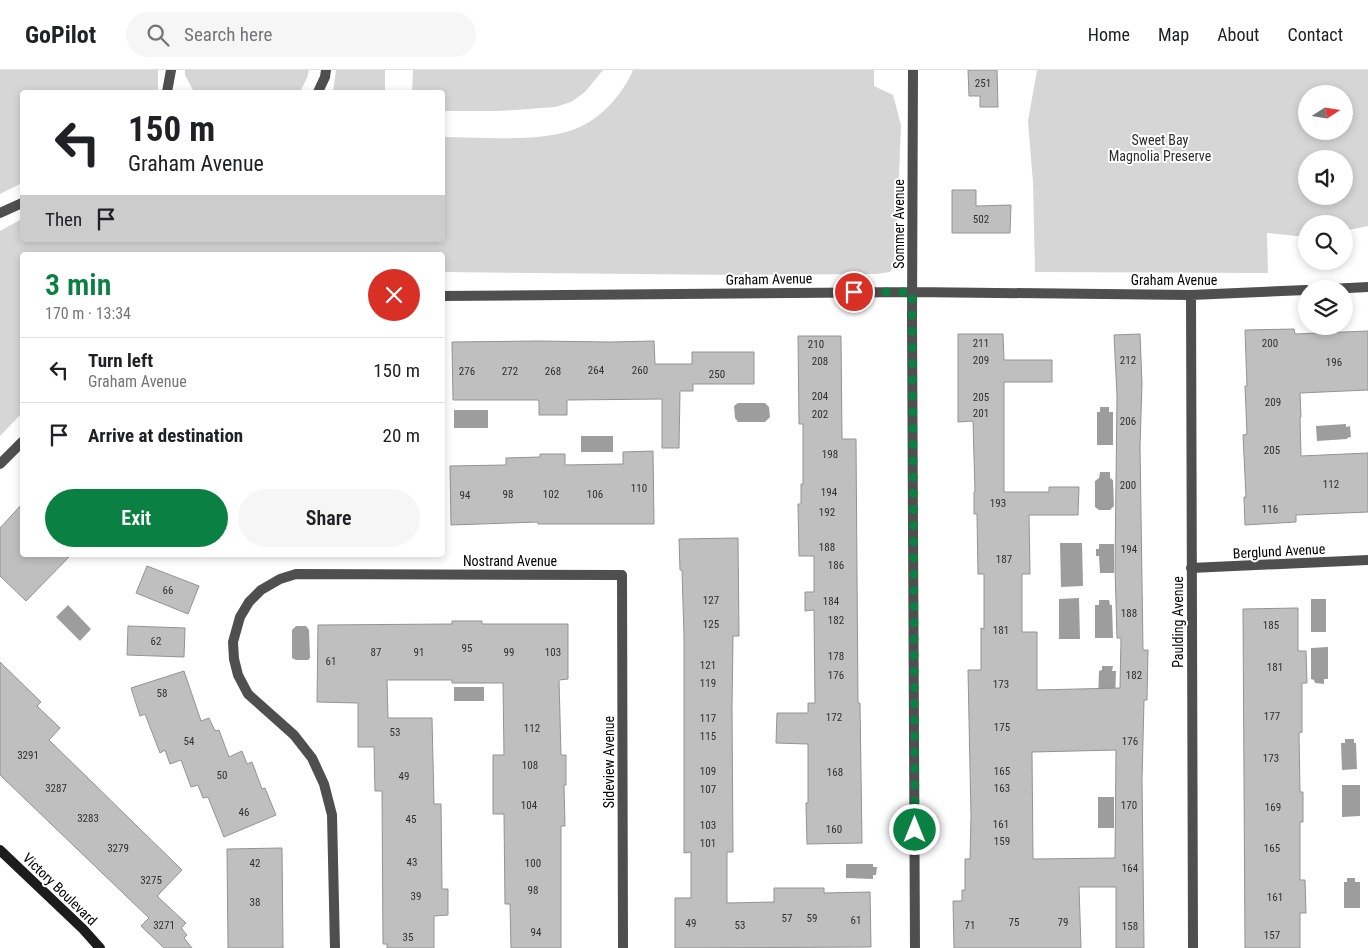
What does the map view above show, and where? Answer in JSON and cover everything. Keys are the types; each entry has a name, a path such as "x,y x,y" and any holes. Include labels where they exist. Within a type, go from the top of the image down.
{"main road":[{"name":"Victory Boulevard","path":"0,850 100,948"}],"street":[{"path":"167,90 171,70"},
{"path":"319,90 326,70"},
{"name":"Sommer Avenue","path":"913,70 912,292 915,948"},
{"path":"0,213 20,204"},
{"path":"1353,288 1368,287"},
{"name":"Graham Avenue","path":"445,296 912,292 1191,295 1298,290"},
{"name":"Paulding Avenue","path":"1191,295 1193,948"},
{"path":"0,464 20,444"},
{"name":"Berglund Avenue","path":"1191,568 1368,560"},
{"name":"Nostrand Avenue","path":"335,948 332,815 324,784 312,758 294,735 248,694 238,675 234,659 234,642 240,618 249,602 261,590 280,579 303,574 622,576"},
{"name":"Sideview Avenue","path":"622,576 623,948"}],"green space":[{"path":"0,70 158,70 158,90 20,90 20,184 0,194"},
{"path":"185,70 309,70 301,90 193,90 185,75"},
{"path":"336,70 385,70 385,90 333,90"},
{"path":"413,70 603,70 585,92 571,102 555,107 500,111 445,111 445,90 412,90"},
{"path":"633,70 874,70 874,86 893,95 901,125 896,252 893,268 890,272 876,274 741,275 445,272 445,252 20,252 20,415 0,436 0,231 20,220 20,242 445,242 445,137 528,138 575,129 594,119 610,105 629,79"},
{"name":"Sweet Bay Magnolia Preserve","path":"1037,70 1368,70 1368,226 1353,229 1353,215 1298,215 1298,236 1267,233 1268,273 1035,272 1033,183 1028,121"}],"shaded area":[{"path":"738,403 765,403 769,407 770,417 765,422 738,422 735,418 734,406"},
{"path":"1100,407 1109,407 1109,412 1113,412 1113,445 1097,445 1097,412 1100,412"},
{"path":"454,410 488,410 488,428 454,428"},
{"path":"1346,424 1346,427 1350,426 1351,437 1347,439 1317,441 1316,426"},
{"path":"581,436 613,436 613,452 581,452"},
{"path":"1100,472 1110,472 1110,478 1113,480 1114,506 1110,510 1099,510 1095,507 1095,481 1099,478"},
{"path":"1060,543 1082,543 1083,586 1061,587"},
{"path":"1099,544 1114,544 1114,573 1100,573 1099,556 1096,556 1096,549 1099,549"},
{"path":"1079,598 1080,639 1059,639 1059,599"},
{"path":"1311,599 1326,599 1326,632 1311,632"},
{"path":"1099,600 1109,600 1110,605 1112,605 1113,638 1095,638 1095,605 1099,605"},
{"path":"68,605 91,629 80,641 56,617"},
{"path":"296,626 306,626 309,630 310,658 308,660 292,658 292,630"},
{"path":"1328,647 1328,679 1324,679 1324,684 1315,683 1311,679 1311,648"},
{"path":"1102,666 1113,666 1112,671 1116,671 1115,702 1098,702 1099,671 1102,670"},
{"path":"454,687 484,687 484,701 454,701"},
{"path":"1345,739 1354,739 1354,743 1356,743 1357,769 1342,770 1341,743 1345,743"},
{"path":"1342,785 1360,785 1360,816 1342,817"},
{"path":"1098,797 1114,797 1114,828 1098,828"},
{"path":"846,864 873,864 873,867 877,867 876,875 873,875 873,879 846,878"},
{"path":"1347,878 1355,878 1355,882 1360,882 1360,908 1344,908 1344,882 1347,882"}],"building":[{"path":"968,70 997,70 998,107 980,107 980,96 969,96"},
{"path":"952,190 976,190 976,206 1011,205 1010,233 952,233"},
{"path":"1294,329 1295,334 1298,335 1353,335 1353,332 1368,331 1368,390 1300,393 1300,417 1301,456 1368,453 1368,512 1296,515 1296,522 1245,525 1244,497 1246,497 1243,435 1247,434 1245,386 1247,386 1245,330"},
{"path":"958,334 1003,334 1004,360 1052,360 1052,382 1004,382 1004,492 1049,492 1049,487 1079,487 1078,515 1029,515 1030,574 1022,574 1022,632 1037,632 1037,690 1120,688 1121,638 1117,638 1115,568 1117,396 1114,335 1140,334 1142,384 1140,446 1143,650 1148,650 1147,700 1144,700 1142,780 1144,948 1116,948 1116,887 1079,887 1081,948 954,948 953,901 962,901 962,890 965,890 965,859 970,859 968,670 981,670 981,628 984,629 984,574 978,574 977,514 974,514 973,421 958,422","holes":["1116,750 1115,858 1033,859 1032,752"]},
{"path":"798,336 841,336 842,439 856,439 858,703 860,703 862,843 807,844 808,744 776,743 777,713 808,713 808,703 815,703 814,610 805,611 805,592 814,592 814,556 799,556 798,504 801,504 801,484 803,484 803,424 799,424"},
{"path":"654,341 655,364 692,364 692,352 754,352 754,384 693,384 693,391 680,391 679,448 662,448 662,399 567,400 567,415 539,415 538,400 453,400 452,342"},
{"path":"653,451 654,524 538,524 538,522 451,525 450,466 506,465 506,458 540,457 540,454 565,454 565,465 623,464 623,452"},
{"path":"20,506 20,557 69,557 26,601 0,576 0,528"},
{"path":"738,538 739,636 733,636 733,852 727,852 727,903 774,902 774,888 824,888 824,893 870,892 871,947 675,948 675,898 691,898 691,852 684,853 684,636 679,539"},
{"path":"147,566 199,586 188,614 136,593"},
{"path":"1298,608 1298,651 1306,651 1307,683 1302,683 1302,732 1299,733 1300,792 1303,792 1303,822 1300,822 1300,880 1305,880 1306,913 1300,913 1300,948 1245,948 1243,609"},
{"path":"452,621 482,621 482,624 568,624 568,679 559,680 561,755 566,755 566,785 564,785 565,826 561,826 561,948 511,948 510,904 505,904 504,814 493,814 493,755 504,755 503,683 452,683 452,680 387,680 388,718 432,718 434,804 441,804 442,889 448,889 448,915 434,916 434,948 387,948 387,944 383,944 382,791 375,791 374,747 358,747 358,703 317,702 318,625 452,624"},
{"path":"128,626 185,628 184,657 127,655"},
{"path":"0,662 41,702 37,706 60,728 49,740 182,870 157,896 186,923 181,928 187,935 184,938 192,948 164,948 141,926 149,918 0,775"},
{"path":"184,671 201,721 209,718 215,731 219,730 229,757 242,751 247,764 252,762 262,789 265,788 276,815 224,837 208,797 203,798 198,785 191,787 181,760 170,764 165,750 160,753 145,714 140,716 131,688"},
{"path":"282,848 283,948 228,948 227,849"}],"route":[{"path":"854,292 912,292 915,830"}]}
